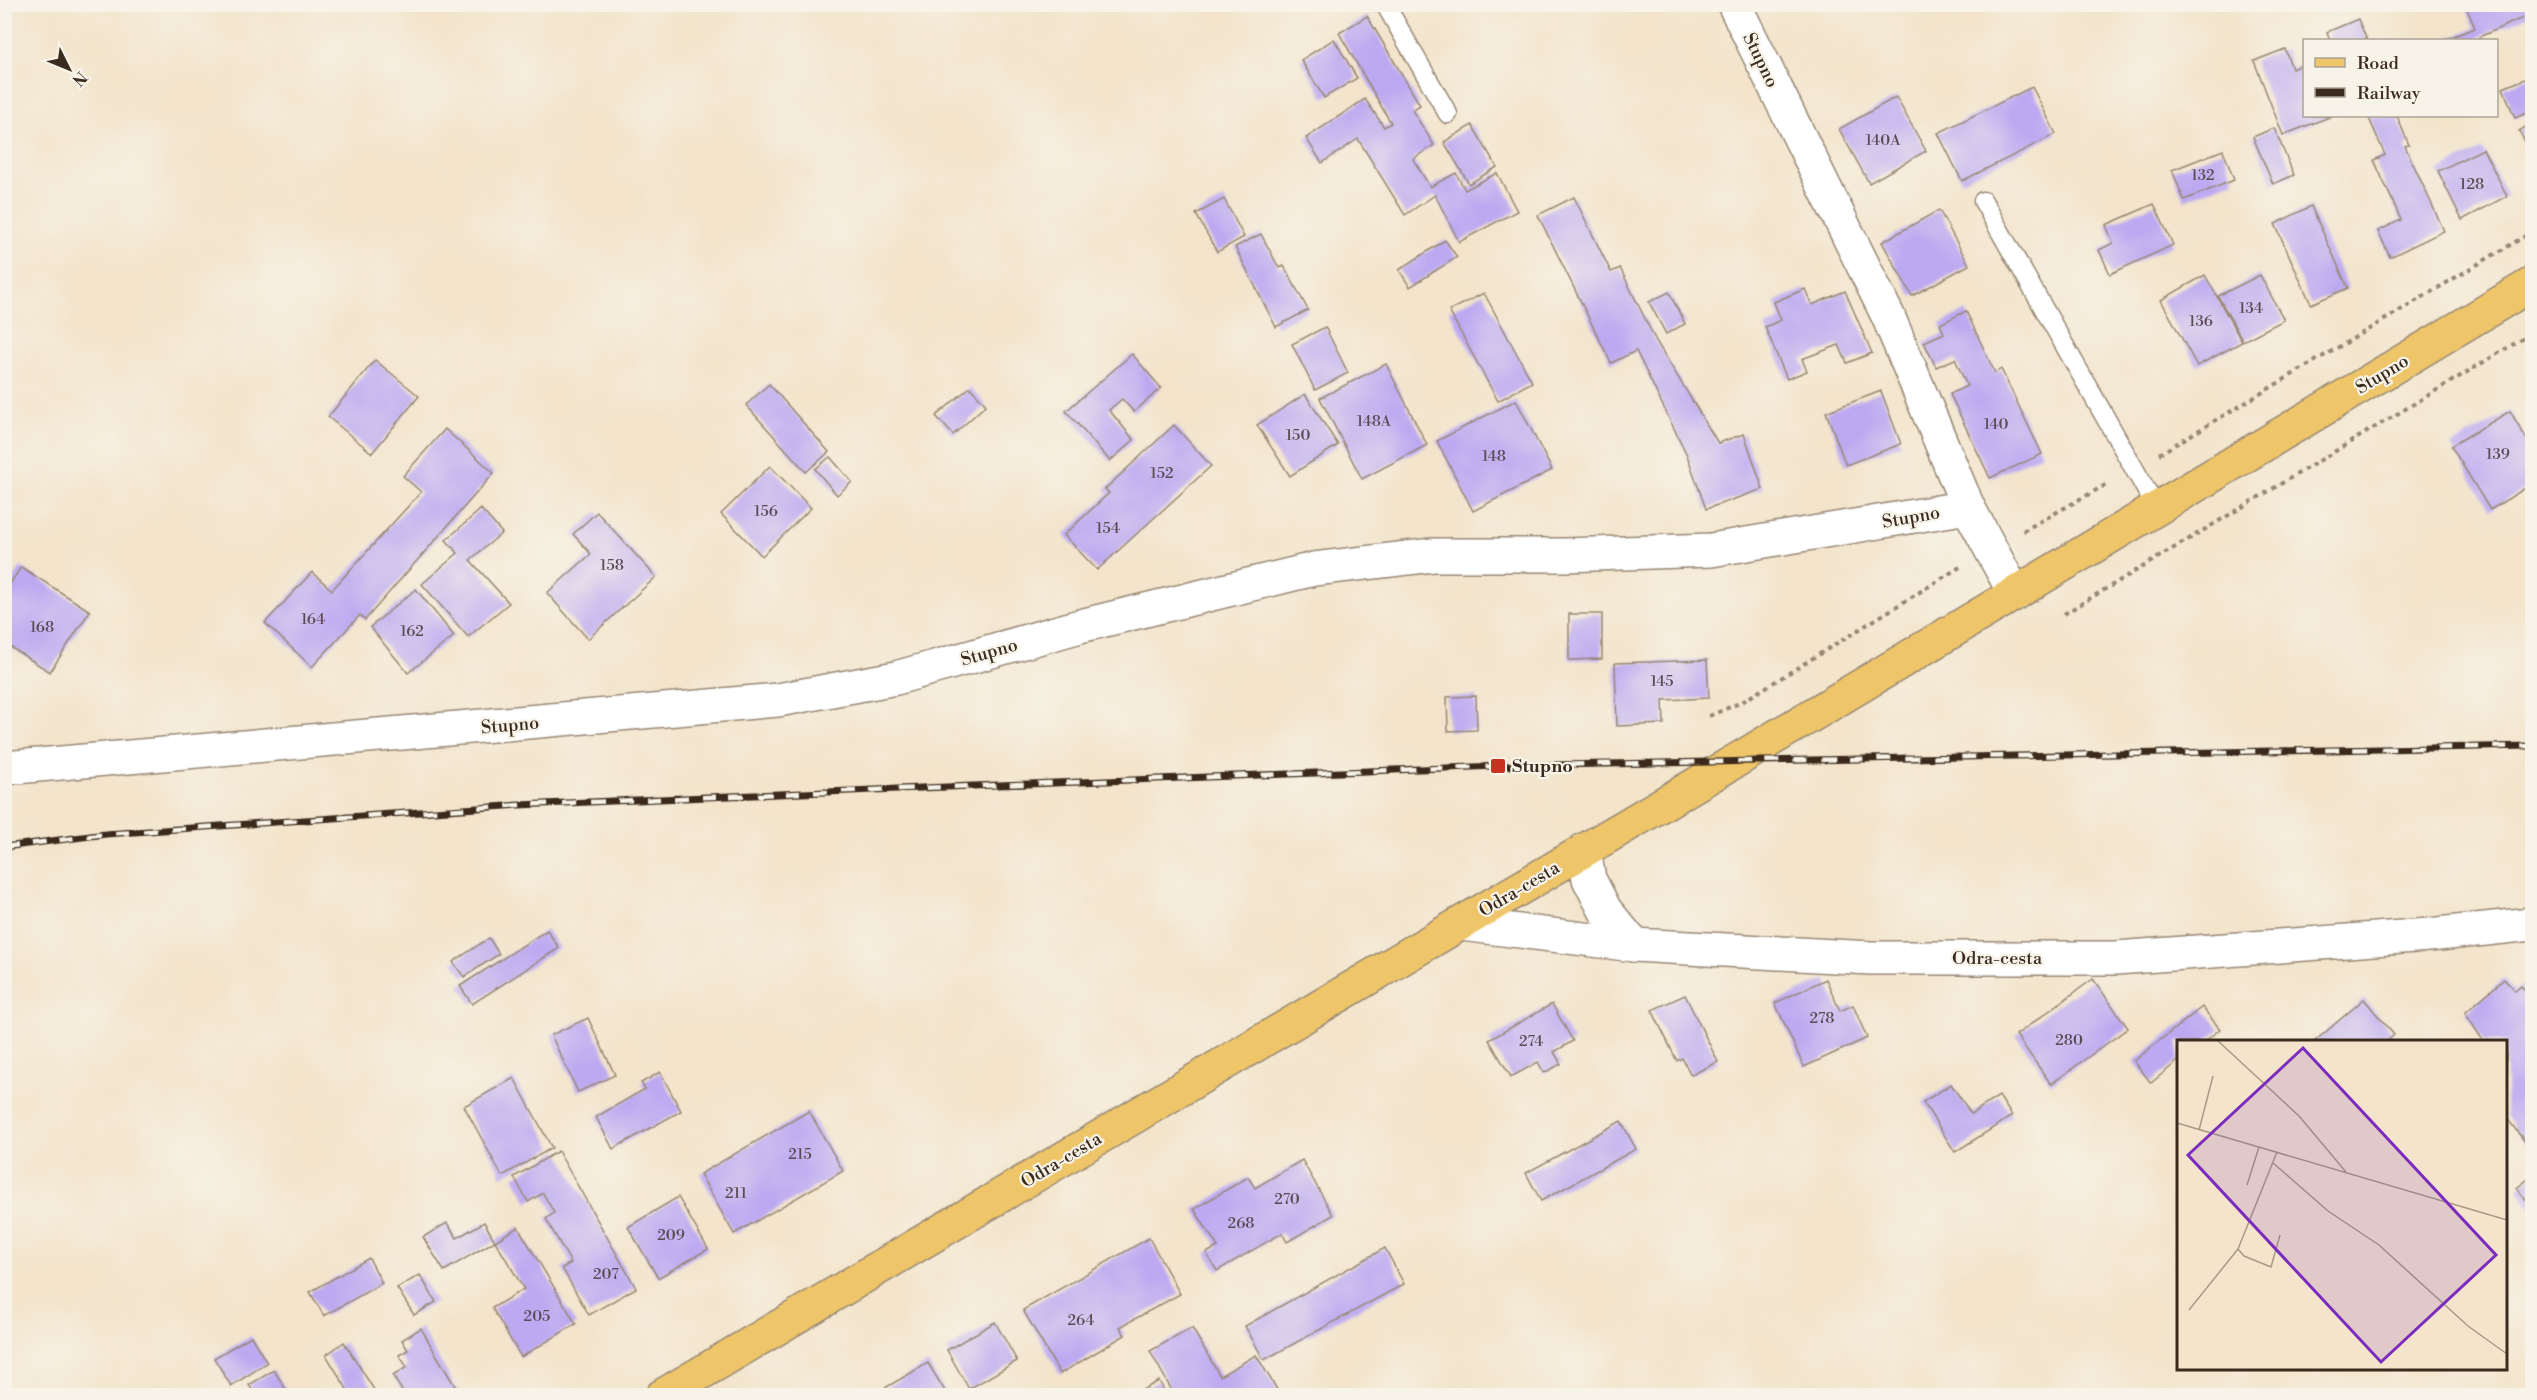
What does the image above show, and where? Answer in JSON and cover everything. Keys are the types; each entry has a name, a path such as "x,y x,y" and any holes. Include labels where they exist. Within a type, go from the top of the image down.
{"main road":[{"name":"Stupno","path":"1638,818 2532,284"},
{"name":"Odra-cesta","path":"662,1395 1638,818"}],"street":[{"name":"Stupno","path":"1734,4 1888,316 1968,507 2015,594"},
{"name":"Stupno","path":"4,768 778,700 896,678 1080,626 1314,569 1433,555 1564,555 1711,550 1968,507"},
{"path":"1584,850 1589,879 1605,910 1634,945"},
{"name":"Odra-cesta","path":"1461,924 1634,945 1871,958 2116,958 2532,924"}],"lane":[{"path":"1385,4 1448,114"},
{"path":"1983,201 2157,509"}],"path":[{"path":"2064,614 2532,333"},
{"path":"1709,716 1742,702"}],"building":[{"path":"2471,4 2532,4 2532,14 2479,37 2480,39 2446,39 2475,28 2466,7"},
{"path":"1367,16 1420,105 1412,110 1434,145 1413,159 1430,187 1456,173 1465,190 1497,173 1517,211 1459,242 1435,195 1405,215 1358,139 1322,163 1306,138 1365,99 1384,127 1391,123 1339,33"},
{"path":"2358,19 2367,39 2330,39 2327,32"},
{"path":"1334,39 1357,78 1324,98 1301,60"},
{"path":"2285,49 2292,69 2303,64 2303,117 2329,117 2283,135 2254,61"},
{"path":"2530,77 2532,111 2515,118 2503,88"},
{"path":"2032,87 2056,134 1962,181 1938,133"},
{"path":"1896,97 1926,151 1869,183 1839,129"},
{"path":"2368,117 2397,117 2409,145 2405,146 2444,231 2390,257 2378,231 2401,220 2374,160 2385,155"},
{"path":"2532,123 2532,154 2519,131"},
{"path":"1472,125 1497,167 1469,184 1444,142"},
{"path":"2274,128 2294,175 2273,184 2253,137"},
{"path":"2483,149 2507,196 2462,220 2438,171"},
{"path":"2223,150 2234,180 2184,200 2172,170"},
{"path":"1574,197 1611,272 1620,268 1656,341 1718,443 1744,434 1763,489 1706,509 1687,455 1636,351 1611,363 1538,215"},
{"path":"1224,199 1244,237 1217,252 1196,214"},
{"path":"2154,204 2173,245 2110,274 2099,250 2113,243 2106,225"},
{"path":"2311,206 2348,288 2311,304 2275,224"},
{"path":"1939,210 1969,265 1912,296 1882,242"},
{"path":"1261,234 1279,268 1284,266 1308,310 1276,327 1235,247"},
{"path":"1445,240 1457,257 1410,287 1399,270"},
{"path":"2205,275 2242,342 2197,366 2161,300"},
{"path":"2260,275 2284,320 2243,341 2218,296"},
{"path":"1805,289 1812,305 1845,291 1872,353 1847,363 1839,345 1802,359 1807,371 1787,379 1765,327 1781,320 1774,302"},
{"path":"1669,292 1685,324 1666,334 1649,302"},
{"path":"1484,293 1532,382 1498,401 1449,311"},
{"path":"1966,311 1995,373 2001,369 2042,454 1990,478 1950,394 1967,386 1955,359 1936,367 1924,342 1944,333 1940,324"},
{"path":"1325,327 1348,373 1315,390 1292,344"},
{"path":"1132,354 1161,388 1134,412 1122,399 1109,410 1134,440 1110,461 1066,411"},
{"path":"375,360 419,396 372,453 328,417"},
{"path":"1386,364 1427,445 1362,479 1320,398"},
{"path":"769,384 829,452 806,472 746,405"},
{"path":"970,387 986,405 953,435 936,416"},
{"path":"1881,391 1901,444 1846,465 1826,412"},
{"path":"1305,394 1338,445 1290,476 1257,425"},
{"path":"1516,400 1552,470 1473,511 1437,441"},
{"path":"2510,411 2532,448 2532,484 2490,510 2451,446"},
{"path":"1174,425 1211,466 1097,570 1064,535 1109,493 1105,489"},
{"path":"445,429 494,473 365,620 360,615 312,667 265,623 312,572 332,590 421,492 403,476"},
{"path":"830,457 852,482 837,495 815,469"},
{"path":"770,466 811,508 762,556 721,514"},
{"path":"481,509 502,533 470,560 509,603 468,637 422,584 458,553 446,540"},
{"path":"597,512 656,577 588,639 547,593 591,554 573,534"},
{"path":"21,567 90,611 50,672 4,643 4,593"},
{"path":"416,589 454,636 408,673 370,627"},
{"path":"1569,614 1602,614 1602,659 1569,660"},
{"path":"1707,660 1709,698 1663,700 1664,724 1617,726 1615,663"},
{"path":"1476,696 1477,730 1448,731 1447,697"},
{"path":"547,930 559,948 472,1004 460,986"},
{"path":"489,938 499,954 464,977 453,962"},
{"path":"1826,979 1840,1011 1853,1005 1867,1038 1804,1067 1775,1003"},
{"path":"2093,979 2128,1028 2051,1084 2016,1035"},
{"path":"2504,979 2515,991 2521,986 2532,998 2532,1053 2526,1058 2532,1066 2532,1151 2507,1118 2507,1040 2483,1040 2465,1013"},
{"path":"1685,995 1718,1062 1691,1075 1682,1058 1677,1061 1652,1010"},
{"path":"2364,999 2394,1035 2388,1040 2316,1040"},
{"path":"1552,1004 1573,1041 1554,1052 1561,1064 1544,1073 1538,1062 1511,1077 1489,1040"},
{"path":"2202,1007 2220,1029 2206,1040 2177,1040 2177,1062 2151,1083 2134,1061"},
{"path":"588,1018 615,1075 578,1092 551,1035"},
{"path":"660,1072 681,1111 613,1149 596,1117 645,1089 641,1083"},
{"path":"514,1078 552,1148 502,1176 464,1106"},
{"path":"1951,1084 1971,1114 1999,1096 2012,1116 1955,1152 1923,1102"},
{"path":"809,1111 843,1171 734,1234 700,1174"},
{"path":"1621,1121 1636,1149 1541,1201 1526,1173"},
{"path":"558,1151 636,1288 589,1315 562,1268 571,1263 546,1219 554,1213 543,1193 528,1202 514,1177"},
{"path":"1302,1160 1333,1215 1287,1242 1282,1233 1217,1271 1206,1253 1218,1247 1194,1209 1248,1177 1255,1188"},
{"path":"2532,1176 2532,1209 2517,1188"},
{"path":"678,1197 708,1249 658,1278 628,1227"},
{"path":"484,1222 495,1241 444,1271 423,1237 447,1223 457,1238"},
{"path":"518,1227 576,1324 521,1357 492,1308 524,1289 495,1241"},
{"path":"1149,1238 1180,1294 1120,1327 1125,1335 1060,1374 1023,1310"},
{"path":"1385,1248 1404,1284 1264,1360 1245,1326"},
{"path":"369,1258 382,1283 324,1316 310,1292"},
{"path":"420,1275 436,1302 414,1315 397,1288"},
{"path":"995,1322 1017,1361 969,1389 947,1350"},
{"path":"421,1328 461,1396 405,1396 393,1376 407,1367 399,1355 408,1350 402,1340"},
{"path":"1192,1328 1220,1376 1256,1355 1281,1396 1175,1396 1150,1351"},
{"path":"251,1336 267,1363 231,1386 214,1358"},
{"path":"344,1342 378,1396 337,1396 347,1389 326,1355"},
{"path":"928,1363 948,1396 871,1396"},
{"path":"274,1370 290,1396 256,1396 249,1385"},
{"path":"1159,1381 1167,1396 1131,1396"}],"railway":[{"path":"4,847 106,834 519,805 921,788 1498,766 2532,746"}],"place":[{"name":"Stupno","path":"1498,766"}]}
